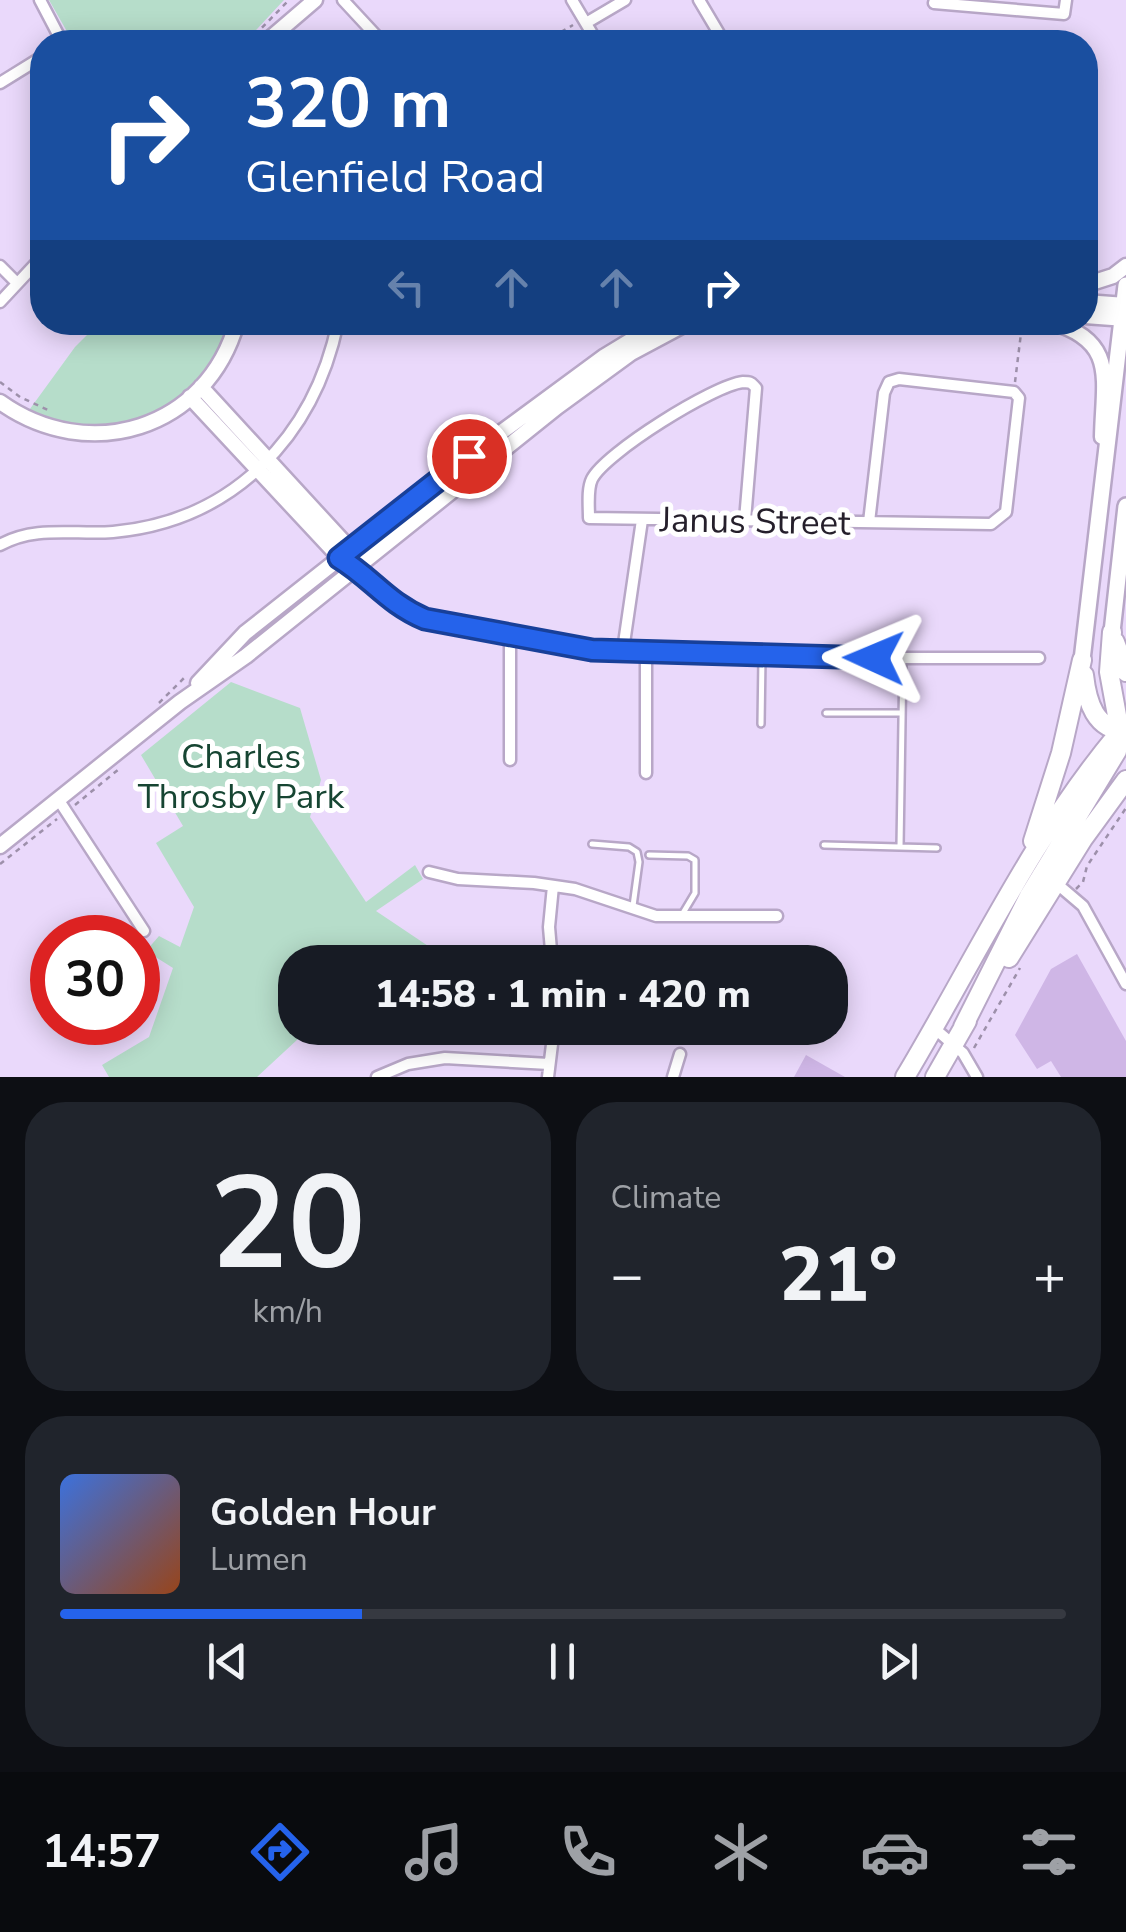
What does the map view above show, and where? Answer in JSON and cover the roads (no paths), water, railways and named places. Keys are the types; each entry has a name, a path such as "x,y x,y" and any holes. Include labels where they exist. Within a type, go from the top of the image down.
{"highway":[{"path":"1112,632 1126,672"},
{"path":"959,1036 1029,896 1112,762 1124,729 1110,672 1112,632"},
{"path":"1082,660 1086,693 1095,714 1102,723 1124,729"},
{"path":"1023,870 1061,753 1082,660"},
{"path":"904,1077 1023,870 1085,774 1124,729"},
{"path":"935,1077 1083,839 1126,780"}],"main road":[{"path":"280,30 316,0"},
{"path":"1098,281 1126,266"},
{"path":"1082,660 1126,285"},
{"path":"1098,305 1124,312"},
{"path":"1098,315 1124,312"},
{"path":"3,410 64,431 98,434 148,425 196,392 228,349 233,335"},
{"path":"180,702 245,632 469,456 639,335"},
{"path":"0,846 630,353 665,335"},
{"path":"1083,335 1098,352 1104,374 1102,473"},
{"path":"196,392 356,566"},
{"path":"1112,632 1126,506"}],"street":[{"path":"40,0 56,30"},
{"path":"343,0 371,30"},
{"path":"572,0 590,30"},
{"path":"585,21 625,0"},
{"path":"699,0 717,30"},
{"path":"935,0 934,3 1064,14 1066,0"},
{"path":"0,83 30,65"},
{"path":"0,266 16,282"},
{"path":"0,302 30,269"},
{"path":"0,545 26,534 110,532 156,525 198,510 234,489 263,465 307,411 334,335"},
{"name":"Janus Street","path":"745,520 756,388 746,382 719,390 664,420 593,478 589,518 991,524 1006,512 1019,398 1014,392 889,382 884,394 869,522"},
{"path":"622,650 642,520"},
{"path":"356,566 376,589 404,610 425,619 592,650 1039,658"},
{"path":"510,637 510,760"},
{"path":"646,651 646,773"},
{"path":"58,799 134,915"},
{"path":"428,872 458,879 575,889 656,916 777,916"},
{"path":"1056,883 1078,900 1126,984"},
{"path":"551,945 553,886"},
{"path":"934,1028 959,1036 977,1077"},
{"path":"548,1077 552,1045"},
{"path":"673,1077 680,1054"},
{"path":"377,1077 408,1064 445,1058 549,1064"}],"lane":[{"path":"761,724 762,655"},
{"path":"900,847 902,658"},
{"path":"826,713 902,714"},
{"path":"592,844 629,847 637,852 637,890 632,909"},
{"path":"824,845 937,848"},
{"path":"649,855 688,856 695,860 695,893 681,916"}],"park label":[{"name":"Charles Throsby Park","path":"241,776"}]}
